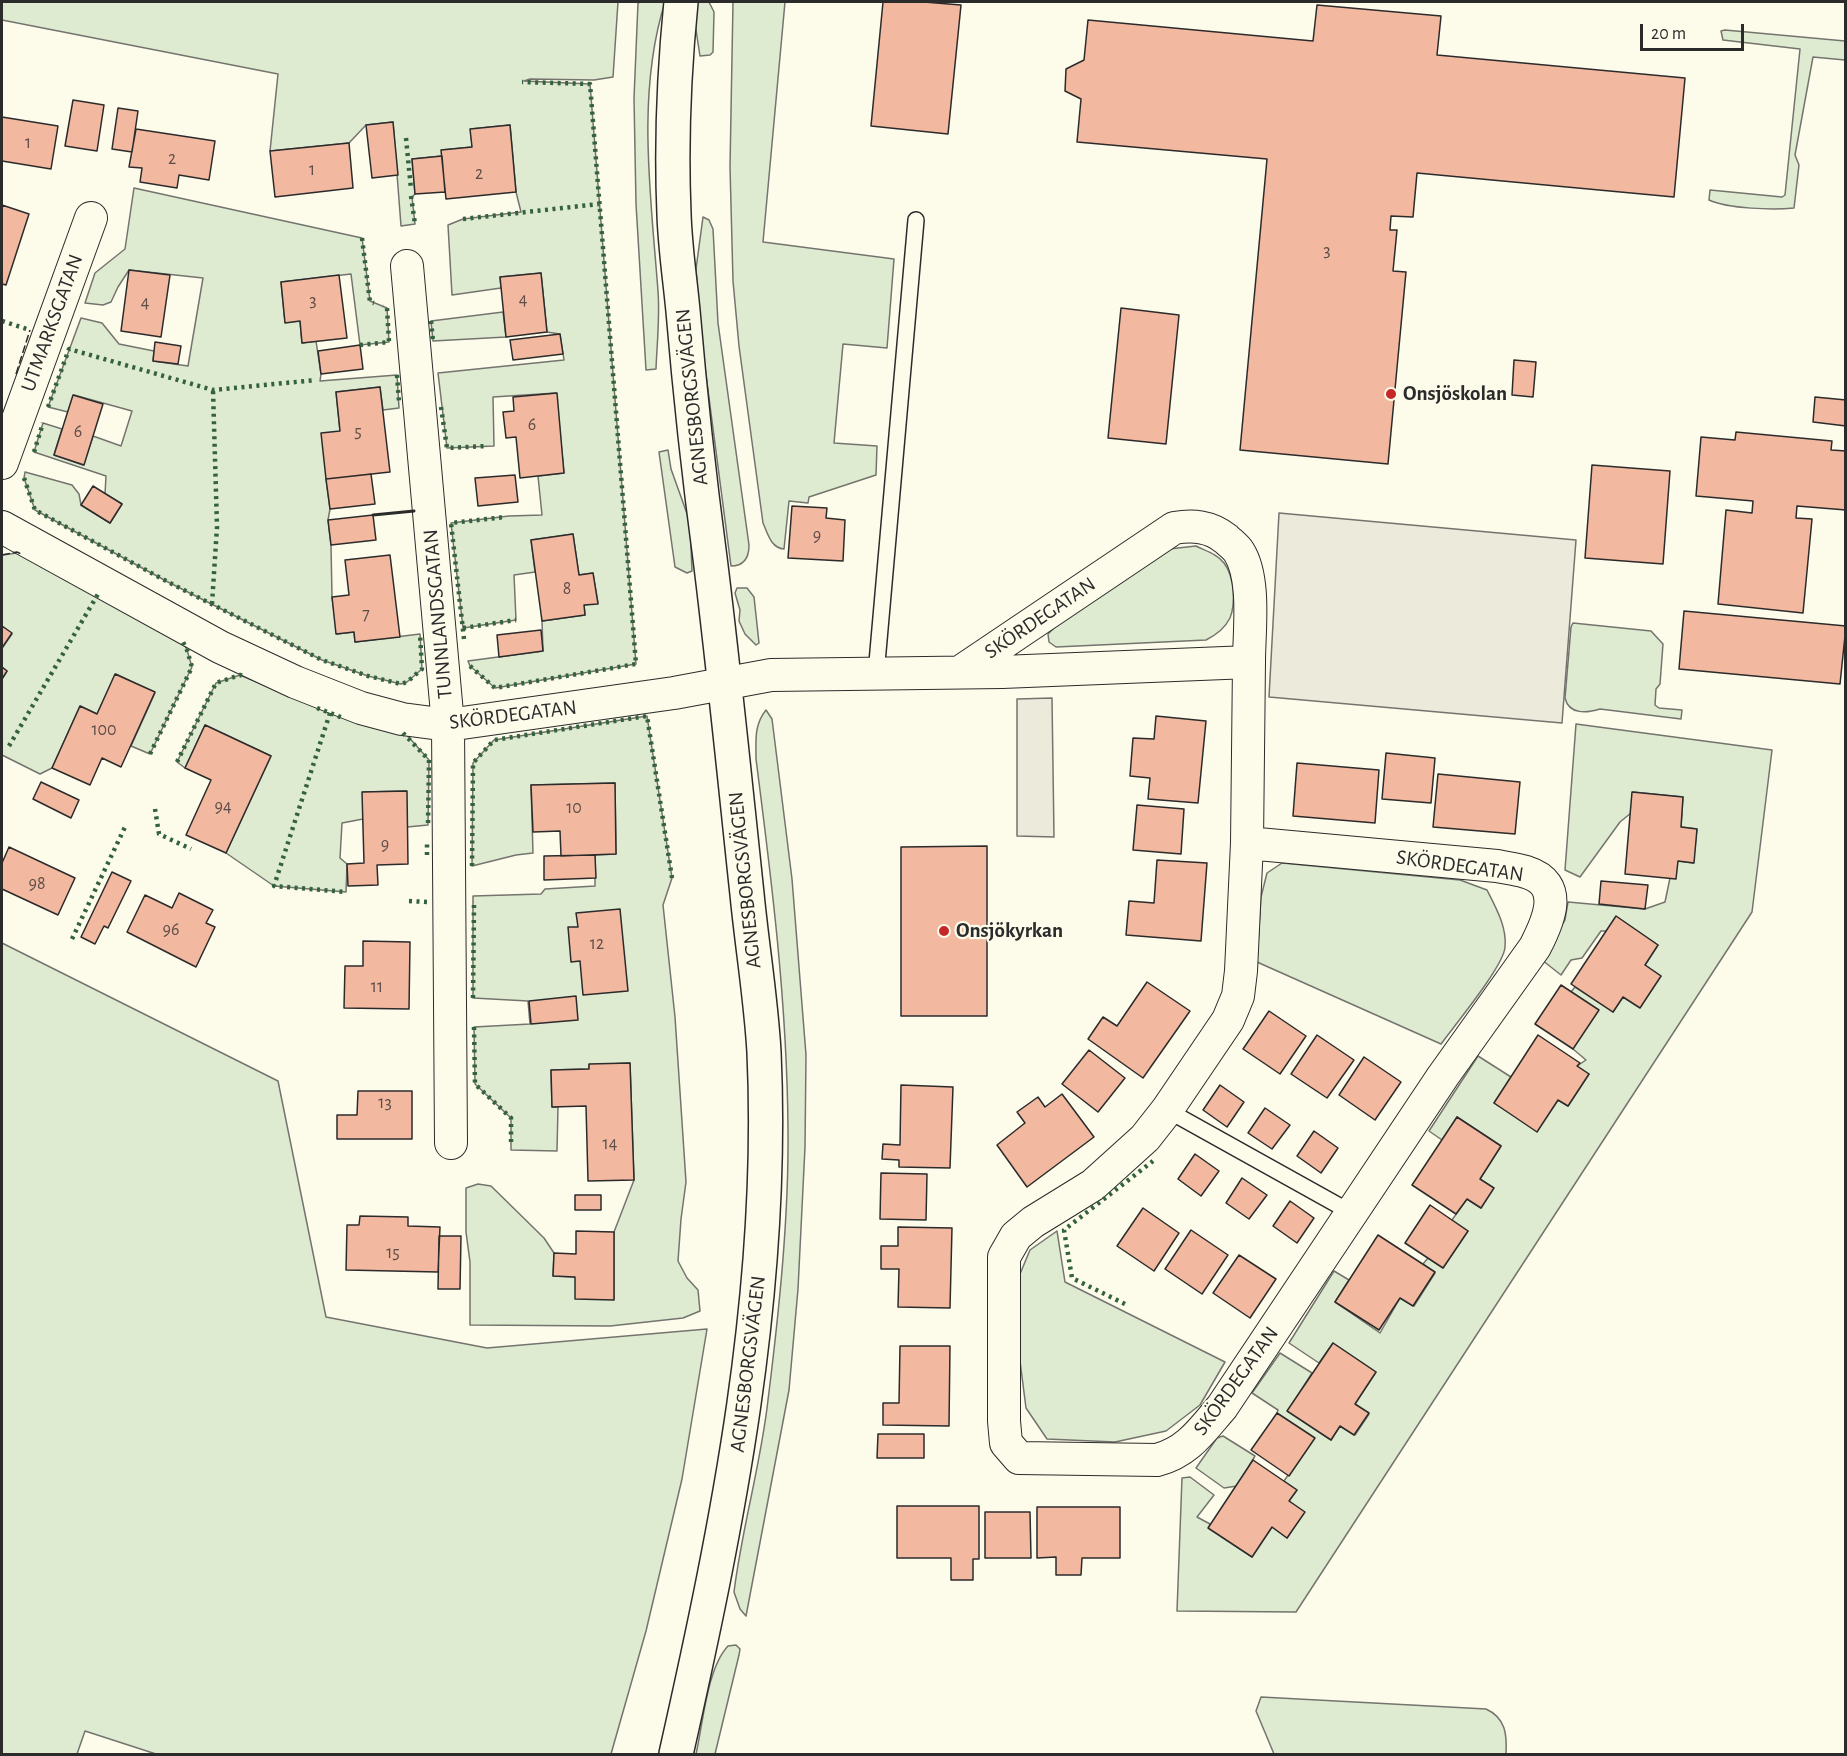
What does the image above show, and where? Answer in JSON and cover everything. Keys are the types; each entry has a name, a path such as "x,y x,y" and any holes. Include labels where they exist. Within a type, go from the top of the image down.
{"street":[{"name":"AGNESBORGSVÄGEN","path":"676,1755 705,1626 736,1465 751,1359 761,1256 765,1152 764,1050 694,431 674,217 672,141 675,63 681,2"},
{"name":"UTMARKSGATAN","path":"2,463 91,218"},
{"name":"TUNNLANDSGATAN","path":"406,266 448,725 451,1143"},
{"name":"SKÖRDEGATAN","path":"960,672 1174,528 1195,525 1217,532 1239,550 1246,568 1249,591 1249,662 1247,843 1238,996 1228,1020 1167,1110 1145,1138 1093,1185 1033,1222 1016,1236 1004,1257 1006,1443 1019,1458 1157,1460 1173,1456 1195,1439 1222,1407 1443,1076 1534,947 1546,925 1551,904 1549,888 1540,879 1527,872 1497,866 1247,843"},
{"name":"SKÖRDEGATAN","path":"2,527 220,647 295,682 362,708 402,719 448,725 674,693 771,675 960,672 1249,662"}],"lane":[{"path":"876,674 916,220"},
{"path":"1167,1110 1352,1213"}],"green space":[{"path":"2,2 618,2 613,77 594,80 530,79 524,81 590,84 636,664 495,688 470,666 468,661 543,651 542,621 585,615 584,605 598,603 593,573 579,575 573,534 531,540 535,572 514,575 516,620 463,628 451,523 509,516 542,515 538,476 564,473 556,393 493,397 494,446 447,448 438,373 564,360 560,334 547,332 541,273 500,277 501,288 452,295 448,225 463,219 521,212 516,192 510,125 471,129 472,147 442,150 442,156 412,159 415,224 401,226 393,122 366,125 349,143 270,151 278,74 2,20"},
{"path":"665,2 656,37 648,109 649,183 659,310 656,369 646,370 636,204 634,98 638,3"},
{"path":"695,2 709,2 714,12 713,52 710,55 700,56 694,17"},
{"path":"733,2 785,2 763,242 894,259 887,348 843,344 834,443 877,446 876,475 809,497 808,503 789,501 784,549 773,543 763,523 739,346 733,281 730,167"},
{"path":"1721,31 1845,41 1845,60 1813,57 1795,155 1799,165 1794,208 1739,207 1709,200 1710,190 1782,197 1785,195 1800,49 1723,40"},
{"path":"134,188 362,238 370,301 387,308 389,342 360,345 351,274 281,282 285,322 300,321 302,343 316,341 320,381 397,375 399,408 383,410 380,387 336,392 340,431 326,479 330,509 328,520 332,597 337,634 354,632 355,642 420,634 422,669 407,682 401,684 368,676 322,660 168,582 35,510 24,478 25,472 72,485 79,494 81,505 110,523 122,504 105,494 106,476 34,452 43,423 62,429 54,455 83,465 93,436 121,446 132,411 74,395 68,412 48,407 81,318 102,323 119,344 154,351 153,361 188,366 203,278 129,270 111,302 103,305 85,303 95,273 125,249"},
{"path":"703,217 709,220 713,229 718,323 749,545 745,560 736,566 731,566 700,329 696,269"},
{"path":"503,312 506,337 433,341 431,321"},
{"path":"668,450 671,469 690,522 692,571 687,573 675,567 659,452"},
{"path":"1196,546 1211,553 1224,563 1232,582 1233,605 1230,618 1213,636 1206,640 1056,647 1049,642 1048,634 1059,623 1169,549"},
{"path":"17,553 181,638 192,667 150,754 131,746 155,693 116,674 97,714 80,706 52,768 40,774 2,755 2,679 7,671 2,667 2,648 12,634 2,626 2,555"},
{"path":"737,588 747,588 754,597 759,643 756,645 745,634 739,621 740,610 735,593"},
{"path":"1573,623 1651,631 1663,644 1660,684 1656,689 1655,705 1659,708 1682,710 1681,719 1600,709 1579,711 1570,707 1565,698"},
{"path":"240,675 330,713 374,728 405,733 429,760 428,825 407,827 406,791 363,792 363,819 342,823 340,858 347,864 346,892 274,886 226,853 271,756 205,725 185,768 177,762 216,683"},
{"path":"766,710 772,719 792,879 806,1055 805,1147 798,1289 789,1390 746,1616 740,1609 734,1592 768,1400 782,1265 788,1162 782,989 756,759 759,721"},
{"path":"647,716 672,878 663,905 675,1017 686,1182 678,1261 687,1278 698,1290 700,1311 683,1318 610,1326 470,1325 470,1262 466,1232 466,1188 478,1184 491,1186 544,1238 554,1253 553,1276 575,1277 614,1299 614,1232 634,1180 630,1063 589,1065 589,1069 551,1070 552,1107 558,1107 557,1151 511,1150 511,1118 475,1084 474,1027 530,1024 528,1001 473,998 473,896 541,894 545,889 595,886 595,855 616,854 615,783 531,785 533,853 472,866 473,763 494,740"},
{"path":"1576,724 1772,750 1752,912 1296,1612 1177,1611 1182,1478 1190,1477 1214,1495 1197,1517 1210,1524 1209,1528 1252,1557 1272,1527 1287,1538 1304,1512 1289,1501 1297,1490 1284,1481 1314,1438 1252,1393 1280,1353 1312,1373 1288,1411 1331,1440 1340,1426 1355,1435 1369,1414 1355,1404 1376,1372 1333,1343 1319,1363 1289,1343 1334,1271 1349,1280 1335,1302 1380,1333 1400,1298 1414,1306 1435,1273 1423,1264 1428,1258 1443,1268 1468,1231 1452,1220 1467,1199 1481,1208 1493,1188 1480,1179 1501,1146 1457,1117 1442,1140 1429,1131 1478,1056 1511,1077 1494,1103 1538,1129 1558,1100 1568,1106 1589,1074 1577,1066 1586,1060 1573,1049 1571,992 1575,987 1613,1012 1623,997 1640,1007 1661,976 1645,965 1658,945 1617,917 1607,931 1601,931 1582,958 1571,960 1561,975 1542,960 1565,920 1568,902 1645,909 1665,902 1670,878 1678,861 1693,863 1697,829 1681,827 1683,797 1633,792 1631,813 1620,822 1580,877 1565,870"},
{"path":"1282,863 1460,880 1487,890 1500,918 1505,947 1488,981 1441,1044 1257,962 1261,897 1267,873"},
{"path":"2,943 278,1081 326,1317 487,1348 707,1329 682,1479 646,1631 611,1754 156,1754 85,1731 77,1754 2,1754"},
{"path":"1057,1231 1065,1282 1225,1362 1200,1405 1166,1431 1115,1442 1047,1439 1026,1408 1020,1361 1020,1274 1030,1250"},
{"path":"1223,1436 1255,1456 1237,1486 1224,1488 1196,1468 1217,1438"},
{"path":"736,1645 740,1649 739,1655 715,1754 696,1754 710,1682 715,1668 728,1646"},
{"path":"1261,1697 1486,1709 1498,1717 1504,1728 1506,1754 1274,1754 1256,1711"}],"shaded area":[{"path":"1279,513 1576,540 1562,723 1269,697"},
{"path":"1052,698 1054,837 1017,836 1017,699"}],"building":[{"path":"883,2 961,5 948,134 871,126"},
{"path":"1317,5 1441,16 1437,55 1685,78 1674,197 1417,173 1413,217 1391,216 1390,230 1397,230 1393,271 1406,272 1388,464 1240,450 1267,159 1077,142 1081,99 1065,91 1066,69 1084,60 1088,20 1313,41"},
{"path":"73,100 104,105 97,151 65,146"},
{"path":"118,108 138,111 132,152 112,149"},
{"path":"2,117 58,126 51,169 2,161"},
{"path":"393,122 398,175 372,178 366,125"},
{"path":"510,125 516,192 446,199 441,150 472,147 470,129"},
{"path":"136,129 215,141 209,180 179,175 177,188 140,182 142,168 129,167"},
{"path":"349,143 353,188 275,197 270,151"},
{"path":"442,156 445,192 415,194 412,159"},
{"path":"2,205 29,214 6,285 2,284"},
{"path":"129,270 170,275 161,337 121,331"},
{"path":"541,273 547,332 506,337 500,277"},
{"path":"339,275 347,338 302,343 300,321 285,323 281,282"},
{"path":"1121,308 1179,315 1166,444 1108,438"},
{"path":"560,334 563,354 513,360 510,340"},
{"path":"155,342 181,346 178,364 153,361"},
{"path":"360,345 363,369 321,374 318,351"},
{"path":"1514,360 1536,362 1533,397 1512,395"},
{"path":"380,387 390,472 326,479 321,433 340,431 336,392"},
{"path":"557,393 564,473 520,478 516,437 506,438 503,412 514,411 513,397"},
{"path":"73,395 103,404 84,465 54,455"},
{"path":"1815,397 1846,400 1846,426 1813,422"},
{"path":"1736,432 1832,441 1831,450 1846,451 1846,510 1797,506 1796,518 1812,519 1803,613 1718,604 1726,510 1752,513 1753,501 1696,496 1701,437 1735,440"},
{"path":"1592,465 1670,471 1663,564 1585,558"},
{"path":"371,474 375,504 330,509 326,479"},
{"path":"515,475 518,502 478,506 475,478"},
{"path":"93,486 122,504 110,523 81,505"},
{"path":"792,506 827,508 826,518 845,520 843,561 788,558"},
{"path":"373,515 376,540 331,545 328,520"},
{"path":"573,534 579,575 593,573 598,604 584,605 585,615 542,621 531,540"},
{"path":"390,555 400,637 355,642 354,632 336,634 332,597 349,595 345,560"},
{"path":"1684,611 1846,626 1840,684 1679,669"},
{"path":"2,626 12,633 2,648"},
{"path":"541,630 543,651 499,657 497,635"},
{"path":"2,667 7,671 2,679"},
{"path":"115,674 155,692 121,767 102,758 90,785 52,768 80,706 97,714"},
{"path":"1156,716 1206,721 1198,803 1148,799 1150,778 1130,776 1133,738 1154,739"},
{"path":"205,725 271,756 226,853 186,835 211,780 185,768"},
{"path":"1386,753 1435,758 1431,803 1382,799"},
{"path":"1297,763 1379,770 1375,823 1293,816"},
{"path":"1438,774 1520,782 1515,834 1433,827"},
{"path":"41,782 79,800 71,818 33,799"},
{"path":"615,783 616,854 561,856 560,831 533,832 531,785"},
{"path":"407,791 408,864 377,865 378,885 348,886 347,864 364,863 362,792"},
{"path":"1632,792 1683,797 1681,827 1697,829 1694,863 1678,861 1676,879 1625,874"},
{"path":"1137,805 1184,809 1181,854 1133,850"},
{"name":"Onsjökyrkan","path":"987,846 987,1016 901,1016 901,847"},
{"path":"9,847 75,878 58,915 2,889 2,863"},
{"path":"595,855 596,878 544,880 544,856"},
{"path":"1157,860 1207,863 1201,941 1126,935 1129,901 1154,903"},
{"path":"112,872 131,881 108,928 104,926 95,944 81,937"},
{"path":"1601,881 1648,885 1645,909 1599,904"},
{"path":"179,893 213,910 206,923 215,927 196,967 127,932 145,895 172,908"},
{"path":"620,909 628,991 583,995 580,961 571,962 568,927 578,927 576,913"},
{"path":"1616,916 1658,945 1645,965 1661,976 1640,1008 1623,997 1613,1012 1571,984"},
{"path":"363,941 410,942 409,1009 344,1008 345,966 363,966"},
{"path":"1147,982 1190,1011 1143,1078 1088,1039 1103,1017 1117,1026"},
{"path":"1561,985 1599,1010 1573,1049 1535,1024"},
{"path":"576,996 578,1020 531,1024 529,1001"},
{"path":"1269,1011 1306,1036 1280,1074 1243,1049"},
{"path":"1317,1035 1354,1060 1327,1098 1291,1074"},
{"path":"1538,1035 1580,1063 1577,1066 1589,1074 1568,1106 1558,1100 1537,1132 1494,1103"},
{"path":"1089,1050 1125,1078 1098,1112 1062,1084"},
{"path":"1364,1057 1401,1082 1375,1120 1339,1095"},
{"path":"630,1063 634,1180 588,1181 586,1106 552,1107 551,1070 589,1069 589,1064"},
{"path":"901,1085 953,1087 950,1168 899,1167 899,1160 882,1159 883,1144 900,1145"},
{"path":"1220,1085 1244,1102 1227,1127 1203,1110"},
{"path":"358,1091 412,1091 412,1139 337,1139 337,1115 357,1115"},
{"path":"1062,1094 1094,1137 1027,1187 997,1145 1025,1123 1017,1112 1038,1097 1045,1107"},
{"path":"1265,1108 1290,1125 1272,1149 1248,1133"},
{"path":"1457,1117 1501,1146 1480,1179 1494,1188 1481,1208 1467,1199 1456,1214 1412,1185"},
{"path":"1314,1131 1338,1148 1321,1173 1297,1156"},
{"path":"1195,1154 1219,1171 1201,1196 1178,1179"},
{"path":"881,1173 927,1174 926,1220 880,1219"},
{"path":"1242,1178 1267,1195 1249,1219 1226,1203"},
{"path":"575,1195 601,1195 601,1210 575,1210"},
{"path":"1290,1201 1314,1218 1297,1243 1273,1226"},
{"path":"1430,1205 1468,1231 1443,1268 1405,1243"},
{"path":"1143,1208 1179,1233 1154,1271 1117,1246"},
{"path":"360,1216 408,1217 408,1226 440,1227 438,1272 346,1270 347,1225 359,1225"},
{"path":"898,1227 952,1228 950,1308 898,1307 899,1269 881,1269 881,1246 898,1246"},
{"path":"1191,1230 1228,1255 1202,1294 1165,1269"},
{"path":"576,1231 614,1232 614,1300 575,1299 575,1277 553,1276 554,1253 576,1254"},
{"path":"1378,1235 1435,1272 1413,1306 1400,1298 1379,1330 1335,1302"},
{"path":"439,1236 461,1236 460,1289 438,1289"},
{"path":"1239,1255 1276,1279 1250,1318 1213,1293"},
{"path":"1333,1343 1376,1372 1355,1404 1369,1413 1354,1435 1340,1426 1331,1440 1287,1411"},
{"path":"900,1346 950,1346 949,1426 883,1425 883,1403 899,1403"},
{"path":"1277,1413 1315,1438 1289,1476 1251,1450"},
{"path":"878,1434 924,1434 924,1458 877,1458"},
{"path":"1253,1460 1297,1490 1289,1501 1305,1512 1287,1538 1272,1527 1252,1557 1208,1528"},
{"path":"897,1506 979,1506 979,1559 973,1559 973,1580 951,1580 951,1558 897,1558"},
{"path":"1037,1507 1120,1507 1120,1558 1082,1558 1081,1575 1056,1575 1056,1557 1037,1558"},
{"path":"985,1512 1030,1512 1031,1558 985,1558"}],"hedge":[{"path":"470,666 495,688 636,664 590,84 522,82"},
{"path":"406,138 411,189"},
{"path":"411,196 415,224"},
{"path":"463,219 599,204"},
{"path":"362,238 370,302 374,303"},
{"path":"360,345 389,342 387,308 383,306"},
{"path":"2,321 30,330"},
{"path":"431,321 433,341"},
{"path":"48,407 69,349 213,390 316,380"},
{"path":"397,375 399,402"},
{"path":"212,604 217,527 213,390"},
{"path":"441,407 447,448 487,446"},
{"path":"34,452 43,423"},
{"path":"24,478 35,510 168,582 322,660 368,676 401,684 407,682 422,669 420,634"},
{"path":"464,639 451,523 505,517"},
{"path":"9,746 98,594 100,595"},
{"path":"463,628 516,620"},
{"path":"150,754 192,667 183,642"},
{"path":"177,762 216,683 240,675 246,677"},
{"path":"317,708 343,718"},
{"path":"330,713 274,886 346,892"},
{"path":"472,866 473,763 494,740 647,716 672,878"},
{"path":"403,733 429,760 428,825"},
{"path":"155,809 159,834 191,849"},
{"path":"72,939 125,827"},
{"path":"427,843 427,855"},
{"path":"409,901 427,902"},
{"path":"473,998 474,903"},
{"path":"474,1027 475,1084 511,1118 511,1144"},
{"path":"1125,1304 1072,1278 1064,1230 1153,1161"}],"fence":[{"path":"16,374 30,330"},
{"path":"2,555 17,552 21,554"}],"wall":[{"path":"373,515 414,511"}],"place":[{"name":"Onsjöskolan","path":"1391,394"},
{"name":"Onsjökyrkan","path":"944,931"}]}
